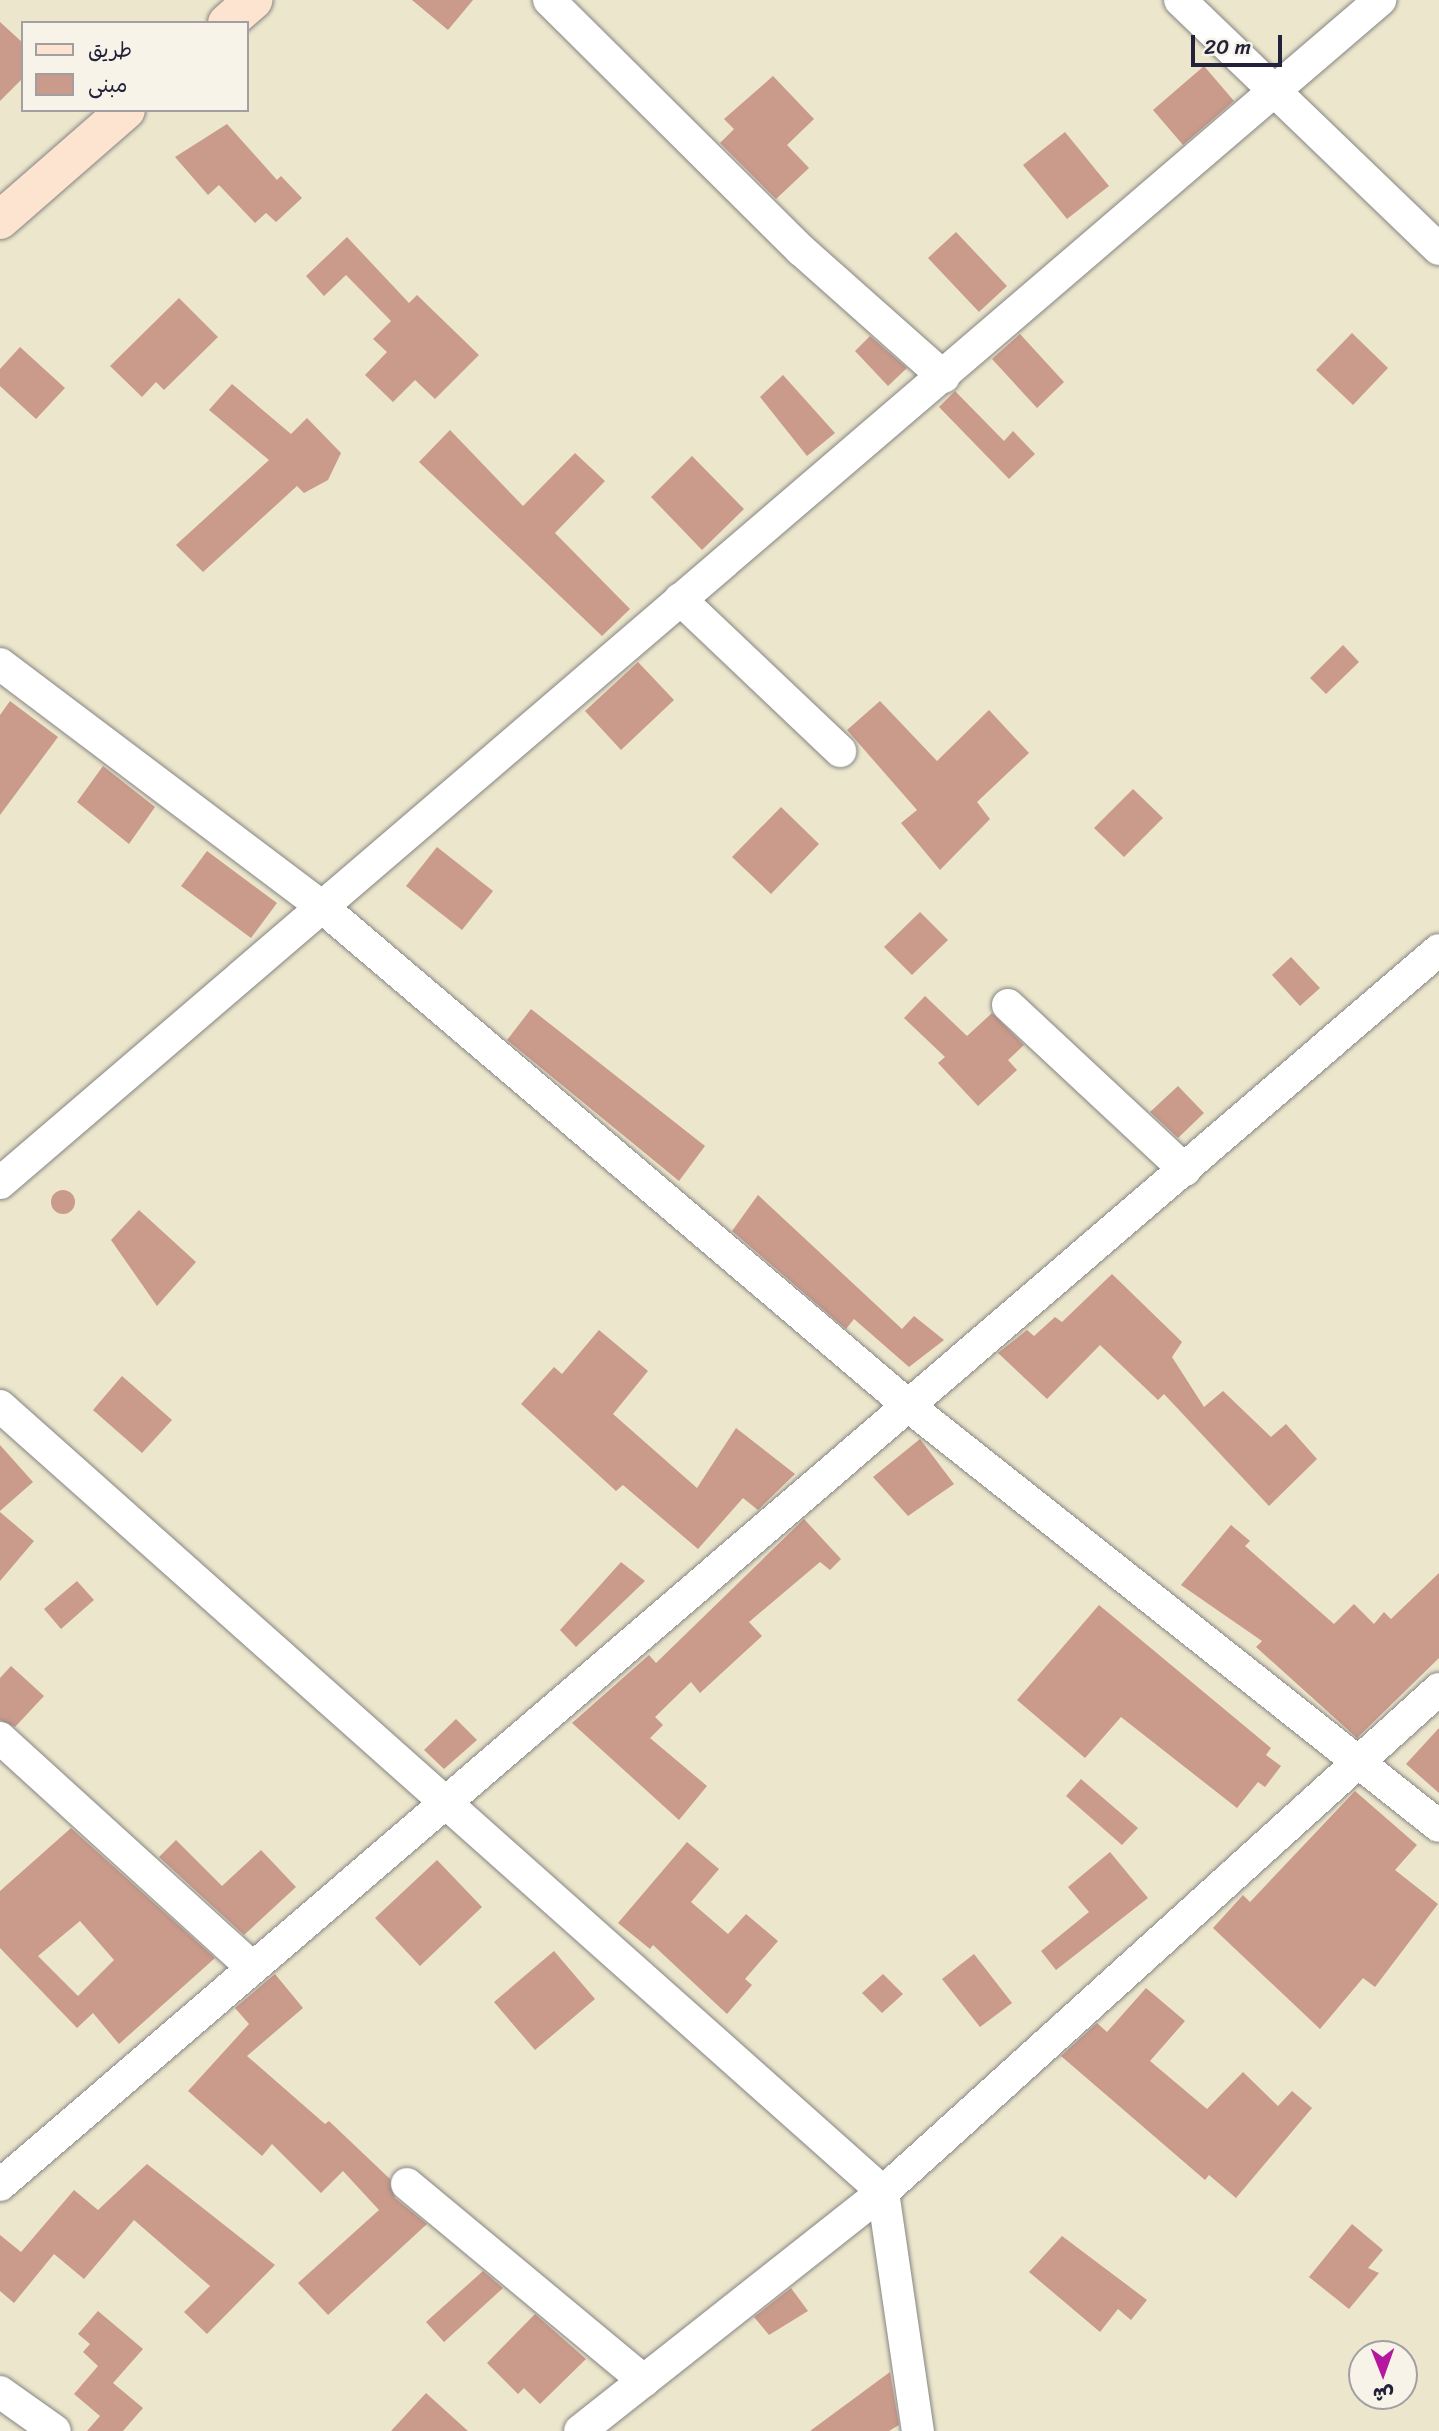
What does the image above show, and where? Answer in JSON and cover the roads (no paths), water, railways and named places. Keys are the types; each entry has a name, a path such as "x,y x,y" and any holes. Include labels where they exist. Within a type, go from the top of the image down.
{"main road":[{"path":"229,21 253,0"},
{"path":"0,220 124,112"}],"street":[{"path":"549,0 801,250 944,377"},
{"path":"1180,0 1439,249"},
{"path":"0,1183 680,599 944,377 1380,0"},
{"path":"680,599 840,751"},
{"path":"0,664 322,907 911,1408 1353,1761 1439,1826"},
{"path":"0,2185 251,1966 911,1408 1439,950"},
{"path":"1008,1005 1185,1170"},
{"path":"0,1406 883,2192 918,2431"},
{"path":"580,2431 883,2192 1353,1761 1439,1689"},
{"path":"0,1738 251,1966"},
{"path":"407,2184 644,2381"},
{"path":"0,2392 55,2431"}]}
